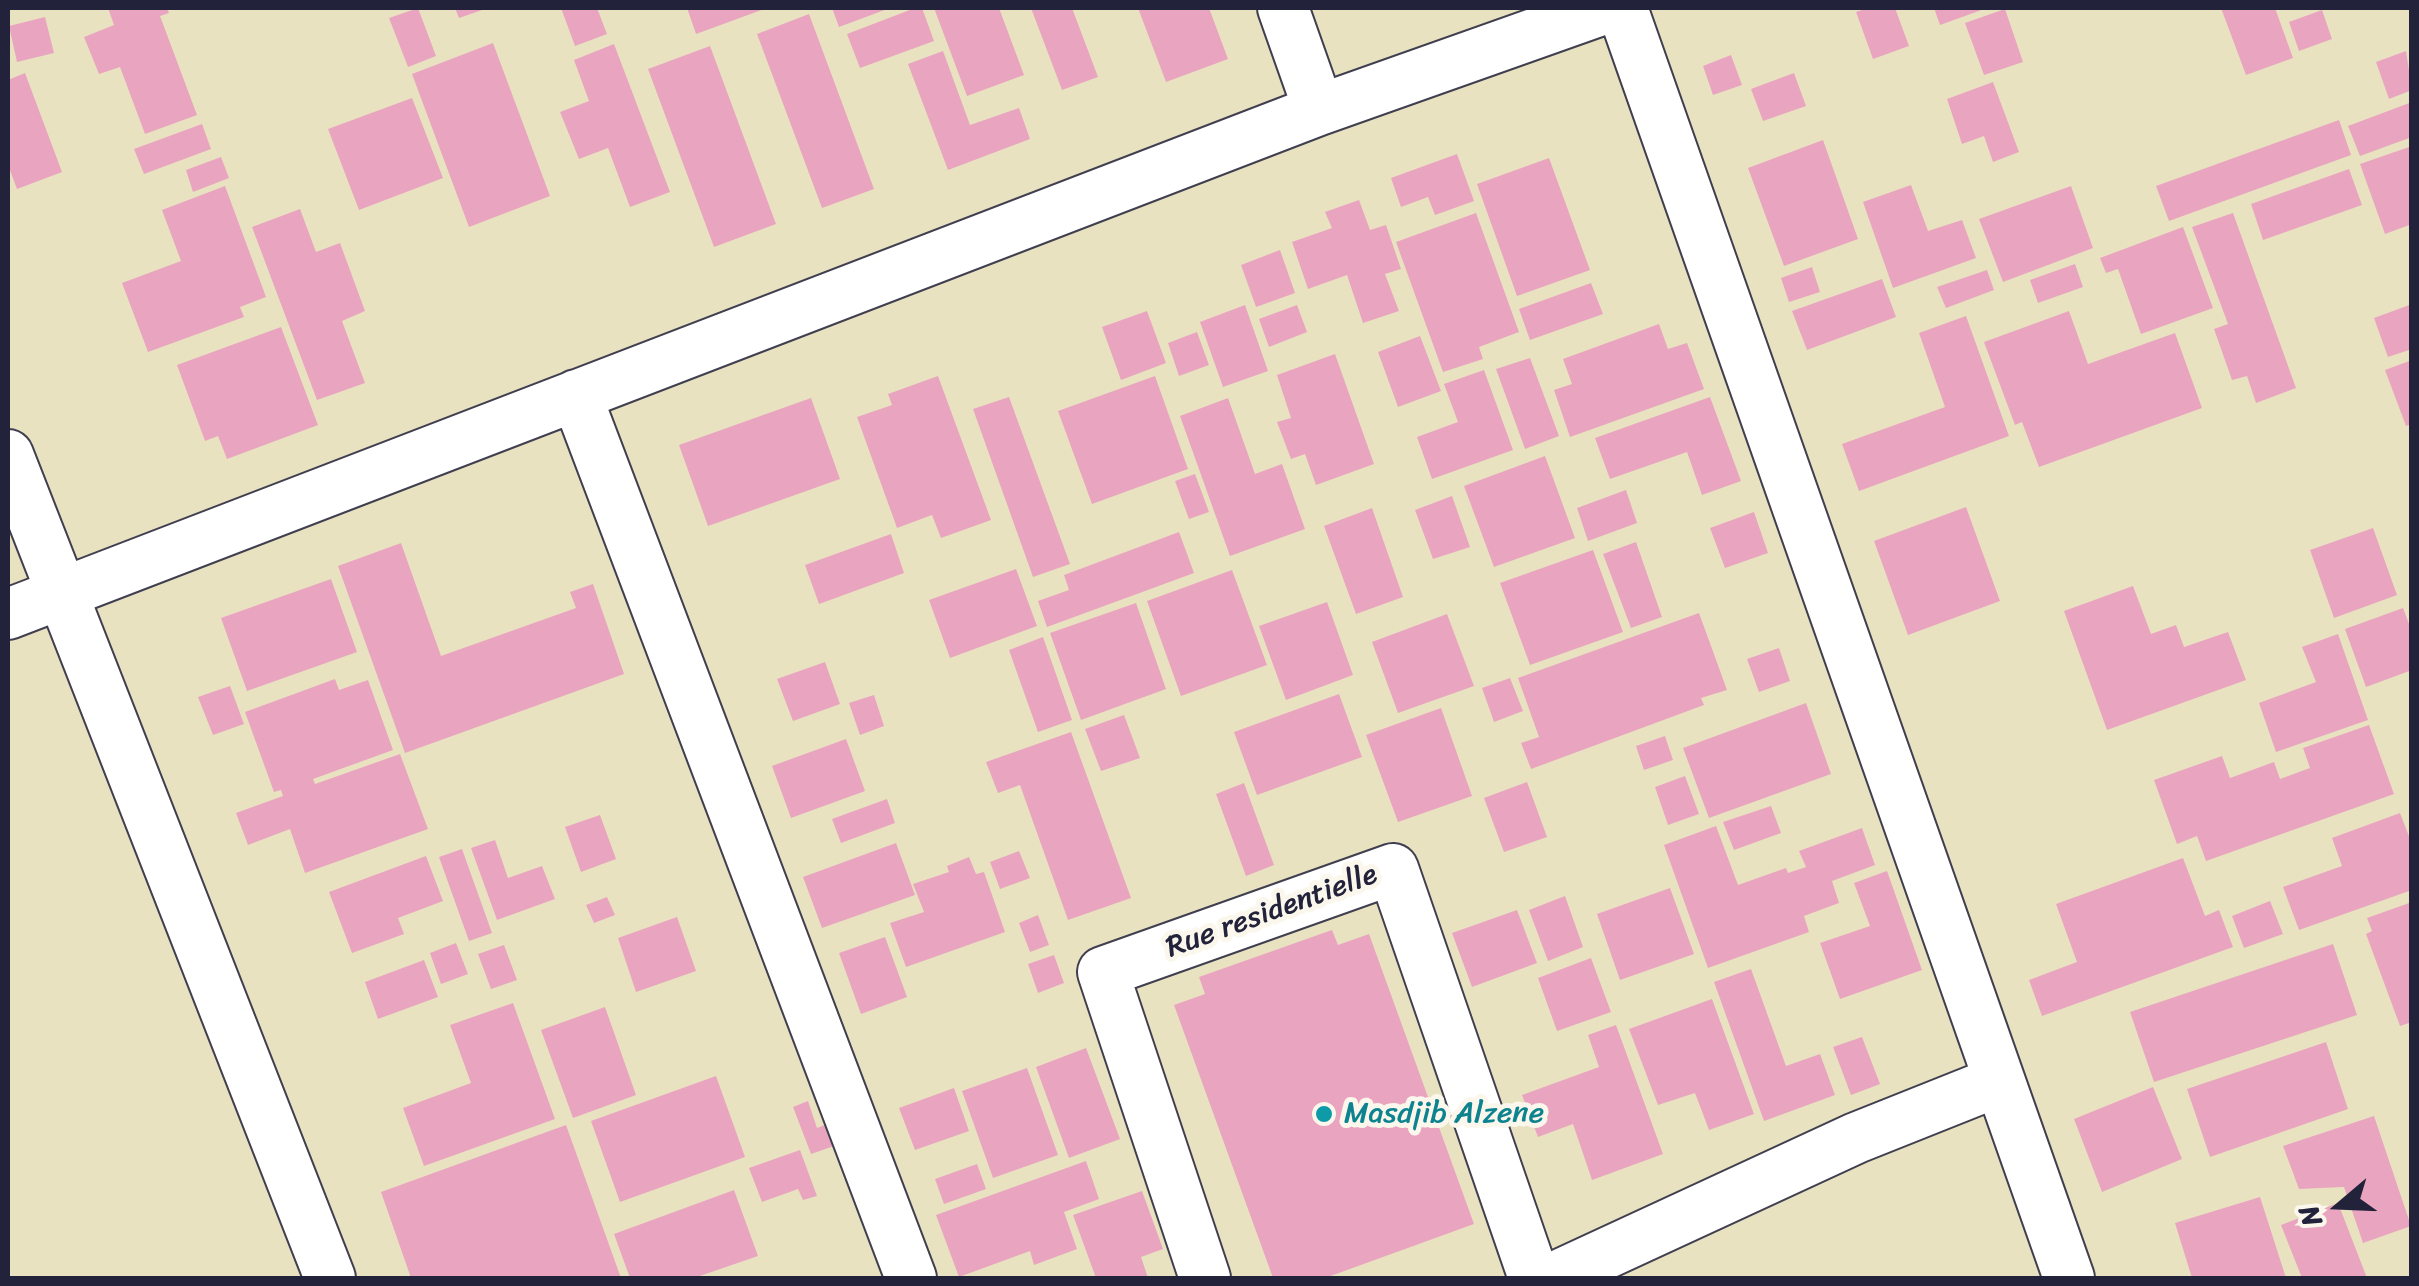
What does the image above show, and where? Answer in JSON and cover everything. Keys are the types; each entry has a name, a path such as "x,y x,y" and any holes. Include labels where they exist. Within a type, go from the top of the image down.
{"street":[{"path":"1283,8 1319,110"},
{"path":"8,614 1319,110 1607,8"},
{"path":"1622,8 2069,1278"},
{"path":"576,394 911,1278"},
{"path":"8,455 330,1278"},
{"name":"Rue residentielle","path":"1204,1278 1102,972 1393,869 1534,1278"},
{"path":"1554,1278 1856,1138 1999,1081"}],"building":[{"path":"108,8 167,8 169,13 160,16 197,115 145,134 120,67 99,74 84,37 114,25"},
{"path":"418,8 436,56 408,67 389,18"},
{"path":"455,8 488,8 459,18"},
{"path":"561,8 597,8 607,34 575,46"},
{"path":"687,8 767,8 696,34"},
{"path":"832,8 890,8 839,27"},
{"path":"922,8 934,41 860,68 847,34"},
{"path":"934,8 999,8 1024,75 967,96"},
{"path":"1031,8 1072,8 1098,77 1062,90"},
{"path":"1138,8 1209,8 1228,59 1166,82"},
{"path":"1895,8 1909,46 1873,59 1856,12"},
{"path":"1934,8 1987,8 1940,25"},
{"path":"2221,8 2275,8 2293,58 2246,75"},
{"path":"2005,9 2023,62 1984,75 1965,23"},
{"path":"2322,10 2332,39 2299,51 2289,22"},
{"path":"809,14 874,189 822,208 757,34"},
{"path":"45,17 54,53 17,62 9,26"},
{"path":"493,43 550,196 469,227 412,74"},
{"path":"614,44 670,192 630,207 608,148 579,159 560,112 589,101 574,60"},
{"path":"710,46 776,224 714,247 648,69"},
{"path":"943,51 970,125 1019,108 1030,139 948,170 908,64"},
{"path":"2406,51 2412,90 2389,99 2376,62"},
{"path":"1731,55 1742,85 1713,95 1703,66"},
{"path":"25,73 62,172 17,189 8,165 8,80"},
{"path":"1794,73 1806,106 1763,121 1751,89"},
{"path":"1993,82 2019,152 1993,162 1984,136 1962,144 1947,99"},
{"path":"412,98 443,178 359,210 328,129"},
{"path":"2412,102 2412,137 2360,156 2348,126"},
{"path":"2339,120 2351,155 2169,221 2156,186"},
{"path":"202,124 211,149 144,174 134,149"},
{"path":"1823,140 1858,239 1784,266 1748,168"},
{"path":"2412,146 2412,224 2385,234 2360,164"},
{"path":"1457,154 1474,201 1435,215 1428,197 1401,207 1391,178"},
{"path":"221,157 229,178 193,192 186,170"},
{"path":"1549,158 1590,270 1517,296 1477,184"},
{"path":"2349,169 2362,205 2263,240 2251,204"},
{"path":"1911,185 1928,231 1962,220 1976,258 1893,288 1863,202"},
{"path":"225,186 266,297 240,307 244,317 148,352 122,283 181,261 162,210"},
{"path":"2071,186 2093,248 2003,282 1979,219"},
{"path":"1359,200 1370,230 1386,225 1401,269 1385,274 1399,311 1363,323 1347,275 1308,289 1292,242 1332,228 1325,212"},
{"path":"300,209 316,252 340,243 365,311 342,321 365,383 317,400 252,227"},
{"path":"1476,213 1519,332 1479,347 1483,359 1443,372 1396,242"},
{"path":"2233,213 2296,388 2256,403 2247,376 2232,380 2214,329 2228,324 2192,227"},
{"path":"2183,227 2213,308 2141,334 2118,269 2106,273 2100,258"},
{"path":"1280,250 1295,293 1256,307 1241,265"},
{"path":"2075,264 2083,287 2038,303 2030,280"},
{"path":"1812,267 1820,292 1789,302 1781,278"},
{"path":"1987,270 1994,290 1946,308 1937,287"},
{"path":"1882,279 1896,317 1807,350 1792,311"},
{"path":"1591,283 1603,314 1530,340 1519,309"},
{"path":"2412,304 2412,349 2388,357 2374,318"},
{"path":"1245,305 1268,371 1223,387 1200,322"},
{"path":"1297,305 1307,332 1269,347 1259,319"},
{"path":"1147,311 1166,363 1121,380 1102,327"},
{"path":"2069,311 2088,364 2175,333 2202,408 2039,467 2022,422 2015,425 1984,342"},
{"path":"1966,316 2009,436 1859,491 1842,444 1945,407 1919,333"},
{"path":"1659,324 1668,349 1687,343 1704,389 1570,437 1554,390 1572,384 1563,359"},
{"path":"281,327 318,425 227,459 218,436 205,441 177,365"},
{"path":"1197,332 1209,365 1179,376 1168,343"},
{"path":"1420,336 1441,391 1398,407 1378,352"},
{"path":"1335,354 1374,464 1316,485 1305,454 1291,459 1277,422 1291,418 1277,375"},
{"path":"1530,358 1559,436 1525,449 1496,369"},
{"path":"2412,360 2412,424 2406,426 2385,370"},
{"path":"1484,370 1513,450 1432,479 1417,437 1458,422 1444,384"},
{"path":"938,376 991,520 941,538 932,515 897,528 857,417 892,405 888,394"},
{"path":"1155,376 1188,469 1092,504 1058,411"},
{"path":"1009,397 1070,564 1033,577 973,409"},
{"path":"1710,397 1741,481 1702,495 1687,452 1610,479 1595,438"},
{"path":"811,398 840,479 708,526 679,445"},
{"path":"1228,398 1255,474 1282,464 1305,529 1230,556 1180,416"},
{"path":"1545,456 1575,538 1494,567 1464,486"},
{"path":"1195,474 1209,512 1189,519 1175,481"},
{"path":"1626,490 1637,523 1588,541 1577,508"},
{"path":"1452,496 1470,547 1433,559 1415,510"},
{"path":"1966,507 2000,601 1908,635 1874,541"},
{"path":"1372,508 1403,597 1356,614 1324,526"},
{"path":"1754,512 1768,553 1725,568 1710,528"},
{"path":"2373,528 2397,595 2334,618 2310,550"},
{"path":"1179,532 1194,573 1047,627 1038,601 1069,590 1064,575"},
{"path":"891,534 904,573 819,604 805,565"},
{"path":"1636,542 1662,617 1631,628 1603,554"},
{"path":"401,543 441,656 576,608 570,592 593,584 624,674 405,753 338,566"},
{"path":"1593,550 1623,632 1530,665 1500,583"},
{"path":"1016,569 1037,626 950,658 929,600"},
{"path":"1232,570 1267,665 1181,696 1147,601"},
{"path":"331,579 357,652 247,691 221,618"},
{"path":"2133,586 2151,634 2176,625 2184,647 2228,632 2246,680 2107,730 2064,611"},
{"path":"1327,602 1353,675 1286,700 1259,626"},
{"path":"1136,603 1166,689 1081,720 1050,633"},
{"path":"2403,608 2412,632 2412,670 2366,687 2345,629"},
{"path":"1699,613 1727,690 1701,698 1704,705 1531,769 1521,743 1539,737 1518,678"},
{"path":"1447,614 1474,686 1398,713 1372,642"},
{"path":"2338,634 2368,720 2276,752 2259,703 2316,682 2302,647"},
{"path":"1043,637 1072,720 1038,732 1009,650"},
{"path":"1779,648 1790,681 1759,692 1747,659"},
{"path":"825,662 840,704 793,721 777,679"},
{"path":"1510,678 1523,711 1494,722 1482,688"},
{"path":"335,679 339,690 368,680 393,750 313,779 315,784 400,754 428,829 305,873 290,829 248,845 236,813 283,796 281,790 274,792 245,712"},
{"path":"230,686 244,724 213,735 198,697"},
{"path":"1339,694 1362,757 1257,795 1234,732"},
{"path":"874,695 884,726 860,735 849,703"},
{"path":"1806,703 1831,774 1709,818 1683,748"},
{"path":"1441,708 1472,796 1398,822 1366,735"},
{"path":"1124,715 1140,758 1101,771 1085,729"},
{"path":"2369,725 2394,794 2206,861 2197,836 2177,844 2154,780 2222,756 2230,778 2274,762 2280,779 2310,768 2303,748"},
{"path":"1071,732 1131,898 1068,920 1020,785 998,793 986,762"},
{"path":"1665,736 1673,760 1644,770 1636,746"},
{"path":"846,739 865,791 791,818 772,766"},
{"path":"1685,776 1699,814 1668,825 1655,787"},
{"path":"1527,782 1547,837 1504,852 1484,798"},
{"path":"1244,783 1274,865 1246,876 1216,794"},
{"path":"887,799 895,823 841,843 832,819"},
{"path":"1771,806 1781,833 1734,850 1723,822"},
{"path":"2400,813 2412,844 2412,890 2299,930 2283,887 2342,866 2332,838"},
{"path":"600,815 616,859 581,872 565,827"},
{"path":"1716,826 1738,885 1786,868 1788,873 1806,867 1799,851 1862,828 1875,865 1832,881 1839,903 1804,916 1809,932 1708,968 1664,845"},
{"path":"495,840 508,878 542,866 555,899 497,920 471,848"},
{"path":"896,843 915,895 822,928 803,877"},
{"path":"462,849 492,933 469,941 439,857"},
{"path":"1019,851 1030,878 1000,889 990,862"},
{"path":"426,856 443,901 398,918 404,934 352,953 329,892"},
{"path":"969,857 976,874 984,872 1005,932 906,967 890,923 924,912 913,884 949,872 947,866"},
{"path":"2183,858 2205,916 2219,910 2233,947 2042,1016 2029,980 2077,962 2056,904"},
{"path":"1887,871 1922,970 1840,999 1820,943 1870,926 1854,883"},
{"path":"1670,888 1694,954 1620,980 1597,914"},
{"path":"1565,896 1583,947 1548,961 1529,910"},
{"path":"607,897 615,915 594,923 586,905"},
{"path":"2270,901 2283,934 2244,948 2232,916"},
{"path":"2412,902 2412,1022 2400,1026 2366,934 2372,931 2367,918"},
{"path":"1517,910 1537,963 1472,987 1452,933"},
{"path":"1038,915 1049,945 1030,952 1019,923"},
{"path":"677,917 696,971 636,992 618,938"},
{"name":"Masdjib Alzene","path":"1332,930 1338,945 1369,934 1474,1224 1325,1278 1273,1278 1174,1005 1205,994 1199,977"},
{"path":"885,937 907,997 861,1014 839,953"},
{"path":"456,943 468,974 441,984 430,953"},
{"path":"2333,944 2357,1015 2154,1082 2130,1012"},
{"path":"504,945 517,980 491,989 478,954"},
{"path":"1054,955 1064,983 1038,993 1028,964"},
{"path":"1591,958 1611,1012 1557,1031 1538,978"},
{"path":"424,960 438,997 378,1019 365,982"},
{"path":"1751,969 1786,1066 1820,1054 1835,1095 1764,1121 1714,982"},
{"path":"1712,999 1754,1114 1709,1130 1695,1093 1658,1105 1629,1029"},
{"path":"513,1003 555,1119 424,1166 403,1108 471,1083 450,1025"},
{"path":"605,1007 636,1095 573,1118 541,1030"},
{"path":"1616,1025 1663,1154 1592,1180 1573,1124 1538,1137 1522,1095 1599,1067 1588,1035"},
{"path":"1862,1037 1880,1084 1851,1095 1833,1047"},
{"path":"2326,1042 2348,1109 2210,1157 2187,1089"},
{"path":"1086,1048 1120,1139 1069,1158 1036,1067"},
{"path":"1027,1068 1058,1155 993,1178 962,1091"},
{"path":"716,1076 745,1157 620,1202 591,1121"},
{"path":"2153,1087 2182,1159 2102,1192 2074,1119"},
{"path":"954,1088 969,1131 915,1150 899,1108"},
{"path":"808,1101 817,1128 827,1124 834,1146 811,1154 793,1107"},
{"path":"2374,1116 2411,1226 2363,1243 2344,1187 2299,1189 2283,1146"},
{"path":"566,1125 621,1278 411,1278 381,1192"},
{"path":"800,1150 817,1196 803,1200 798,1189 762,1202 749,1168"},
{"path":"1086,1161 1099,1199 1064,1212 1077,1249 1034,1265 1030,1251 959,1277 936,1215"},
{"path":"977,1164 986,1189 944,1204 935,1179"},
{"path":"734,1190 758,1256 694,1278 630,1278 614,1234"},
{"path":"1142,1191 1163,1249 1141,1257 1148,1278 1096,1278 1073,1215"},
{"path":"2260,1197 2286,1278 2192,1278 2175,1223"},
{"path":"2338,1203 2367,1278 2302,1278 2281,1225"}],"place":[{"name":"Masdjib Alzene","path":"1324,1114"}]}
